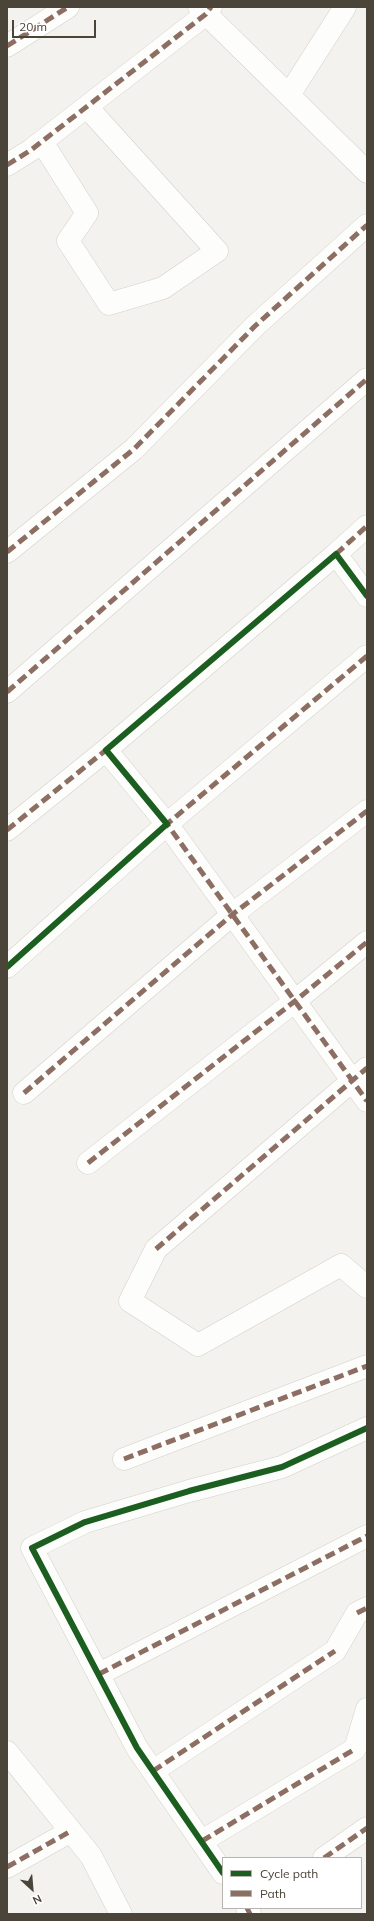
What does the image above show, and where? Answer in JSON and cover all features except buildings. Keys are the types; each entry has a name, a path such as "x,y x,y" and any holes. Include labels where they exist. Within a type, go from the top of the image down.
{"street":[{"path":"7,46 68,7"},
{"path":"289,95 345,7"},
{"path":"7,165 42,142 88,107 205,9 367,172"},
{"path":"42,142 87,213 68,241 108,304 163,288 217,251 88,107"},
{"path":"7,552 134,449 255,326 367,225"},
{"path":"7,692 367,379"},
{"path":"7,830 106,750 367,526"},
{"path":"336,554 367,596"},
{"path":"7,967 167,824 367,656"},
{"path":"106,750 167,824 295,1001 360,1074 367,1101"},
{"path":"24,1093 233,914 367,811"},
{"path":"88,1163 295,1001 367,942"},
{"path":"360,1074 156,1249 130,1301 198,1345 341,1265 367,1287"},
{"path":"124,1459 367,1366"},
{"path":"222,1871 137,1748 32,1548 85,1522 189,1491 282,1467 367,1428"},
{"path":"99,1674 367,1536"},
{"path":"153,1771 335,1651 357,1613 367,1608"},
{"path":"202,1841 355,1749 367,1709"},
{"path":"7,1752 91,1856 121,1914"},
{"path":"325,1857 367,1828"},
{"path":"7,1867 71,1831"}],"marked path":[{"path":"7,46 68,7"},
{"path":"7,165 31,150 206,14 211,7"},
{"path":"7,552 134,449 255,326 367,225"},
{"path":"7,692 367,379"},
{"path":"336,554 367,526"},
{"path":"367,656 167,824 367,1101"},
{"path":"7,830 106,750"},
{"path":"24,1093 233,914 367,811"},
{"path":"88,1163 295,1001 367,942"},
{"path":"156,1249 367,1068"},
{"path":"124,1459 367,1366"},
{"path":"99,1674 367,1536"},
{"path":"357,1613 367,1608"},
{"path":"153,1771 335,1651"},
{"path":"202,1841 355,1749"},
{"path":"325,1857 367,1828"},
{"path":"7,1867 71,1831"},
{"path":"248,1909 250,1914"}],"cycle path":[{"path":"7,967 167,824 106,750 336,554 367,596"},
{"path":"222,1872 137,1748 32,1548 85,1522 189,1491 282,1467 367,1428"}]}
